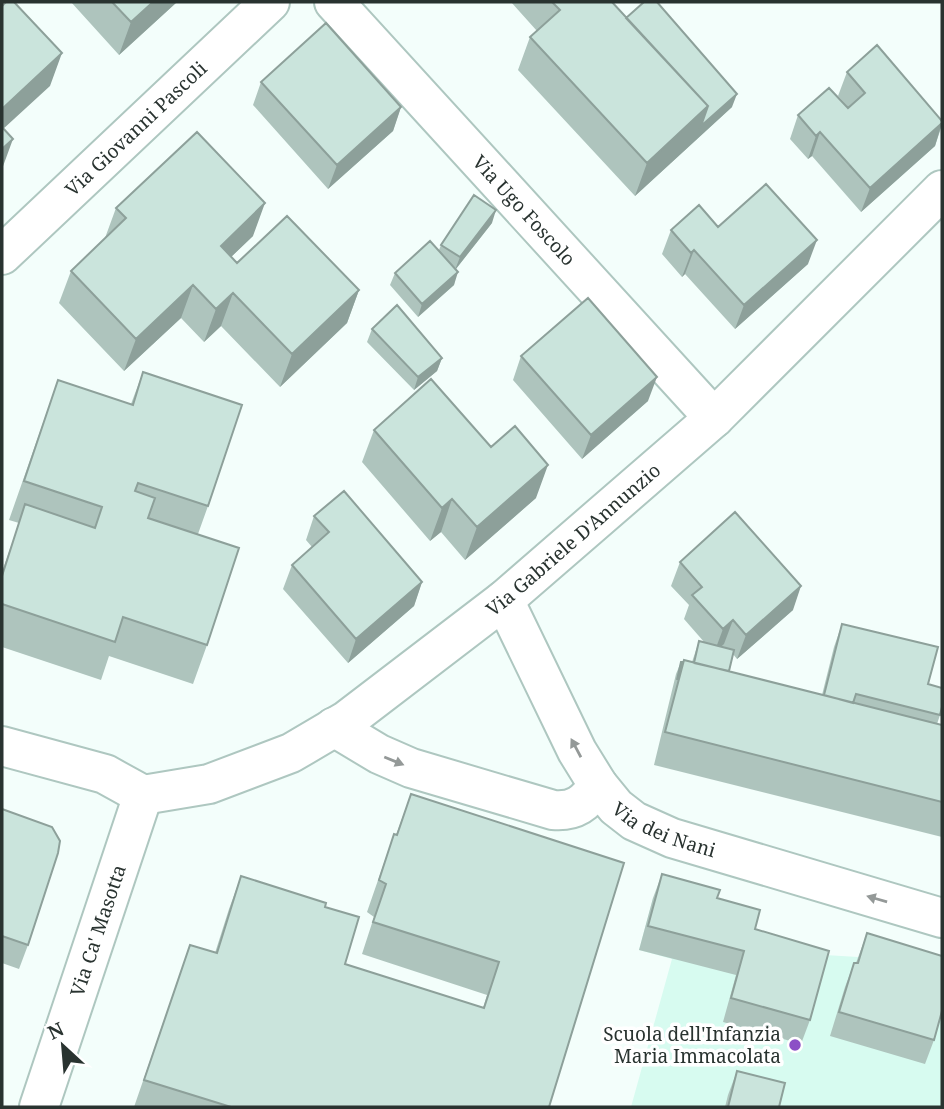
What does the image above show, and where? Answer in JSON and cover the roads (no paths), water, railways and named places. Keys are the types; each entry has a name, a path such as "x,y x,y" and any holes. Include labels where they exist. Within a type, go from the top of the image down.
{"street":[{"name":"Via Giovanni Pascoli","path":"2,255 270,2"},
{"name":"Via Ugo Foscolo","path":"334,2 715,418"},
{"name":"Via Gabriele D'Annunzio","path":"143,794 209,783 291,753 347,720 504,600 715,418 942,190"},
{"name":"Via dei Nani","path":"504,600 577,751 598,785 616,807 634,821 672,838 942,918"},
{"path":"334,727 379,754 411,768 553,810 566,811 589,800 598,785"},
{"path":"2,746 105,774 143,794"},
{"name":"Via Ca' Masotta","path":"39,1107 143,794"}],"place":[{"name":"Scuola dell'Infanzia Maria Immacolata","path":"795,1045"}]}
